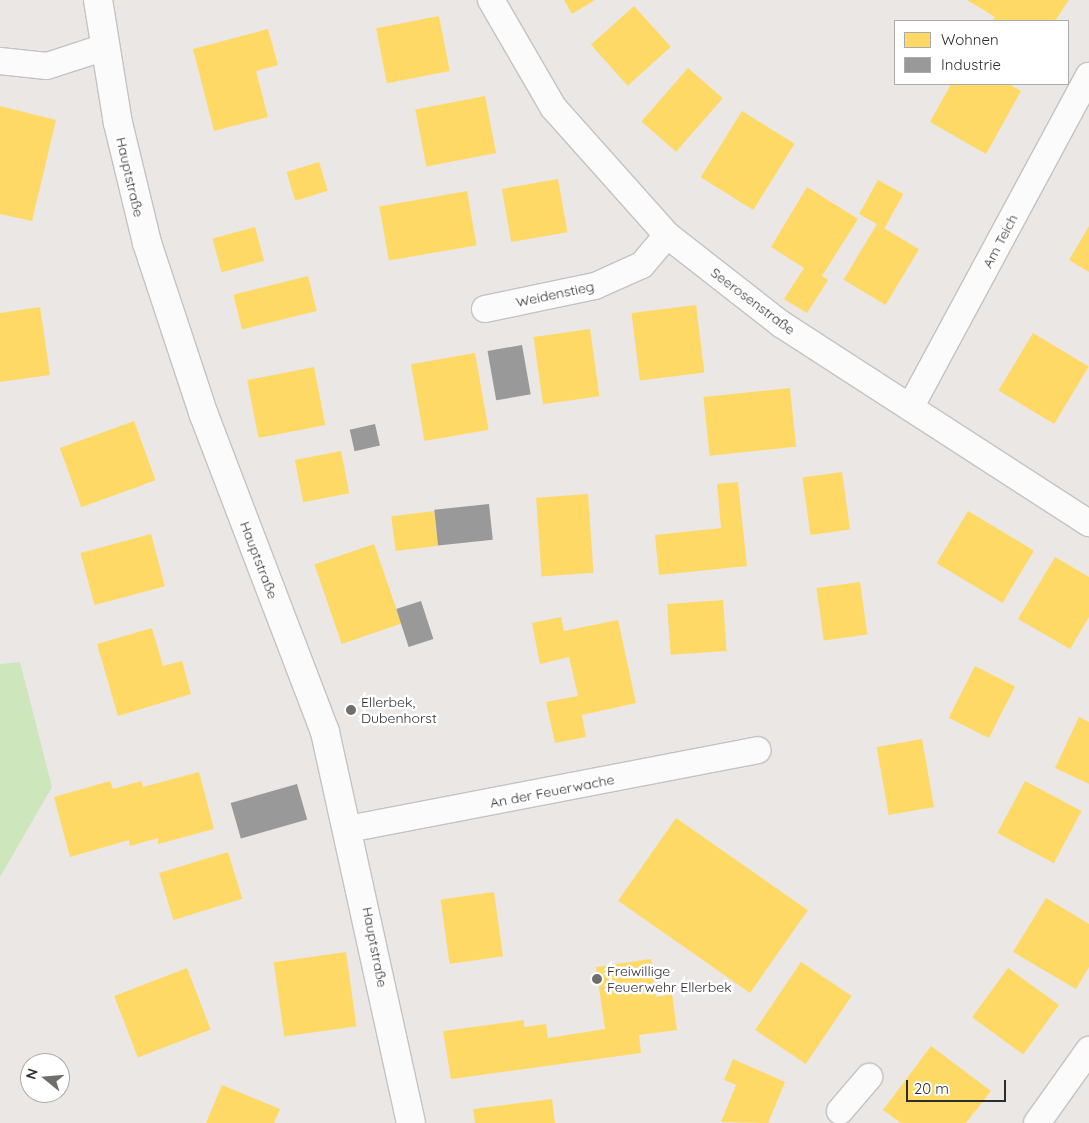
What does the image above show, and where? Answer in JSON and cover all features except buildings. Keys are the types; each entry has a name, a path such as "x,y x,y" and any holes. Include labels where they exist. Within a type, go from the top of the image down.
{"main road":[{"name":"Hauptstraße","path":"98,0 105,47 147,243 204,415 325,732 348,829 411,1123"}],"street":[{"name":"Seerosenstraße","path":"490,0 553,107 667,235 781,324 911,406 1089,523"},
{"path":"0,61 47,66 105,47"},
{"name":"Am Teich","path":"911,406 1089,76"},
{"name":"Weidenstieg","path":"485,309 594,286 642,265 667,235"},
{"name":"An der Feuerwache","path":"348,829 757,750"},
{"path":"1037,1123 1089,1050"},
{"path":"841,1119 868,1077"}],"green space":[{"path":"20,662 52,787 0,877 0,664"}],"place":[{"name":"Ellerbek, Dubenhorst","path":"351,710"},
{"name":"Freiwillige Feuerwehr Ellerbek","path":"597,979"}]}
